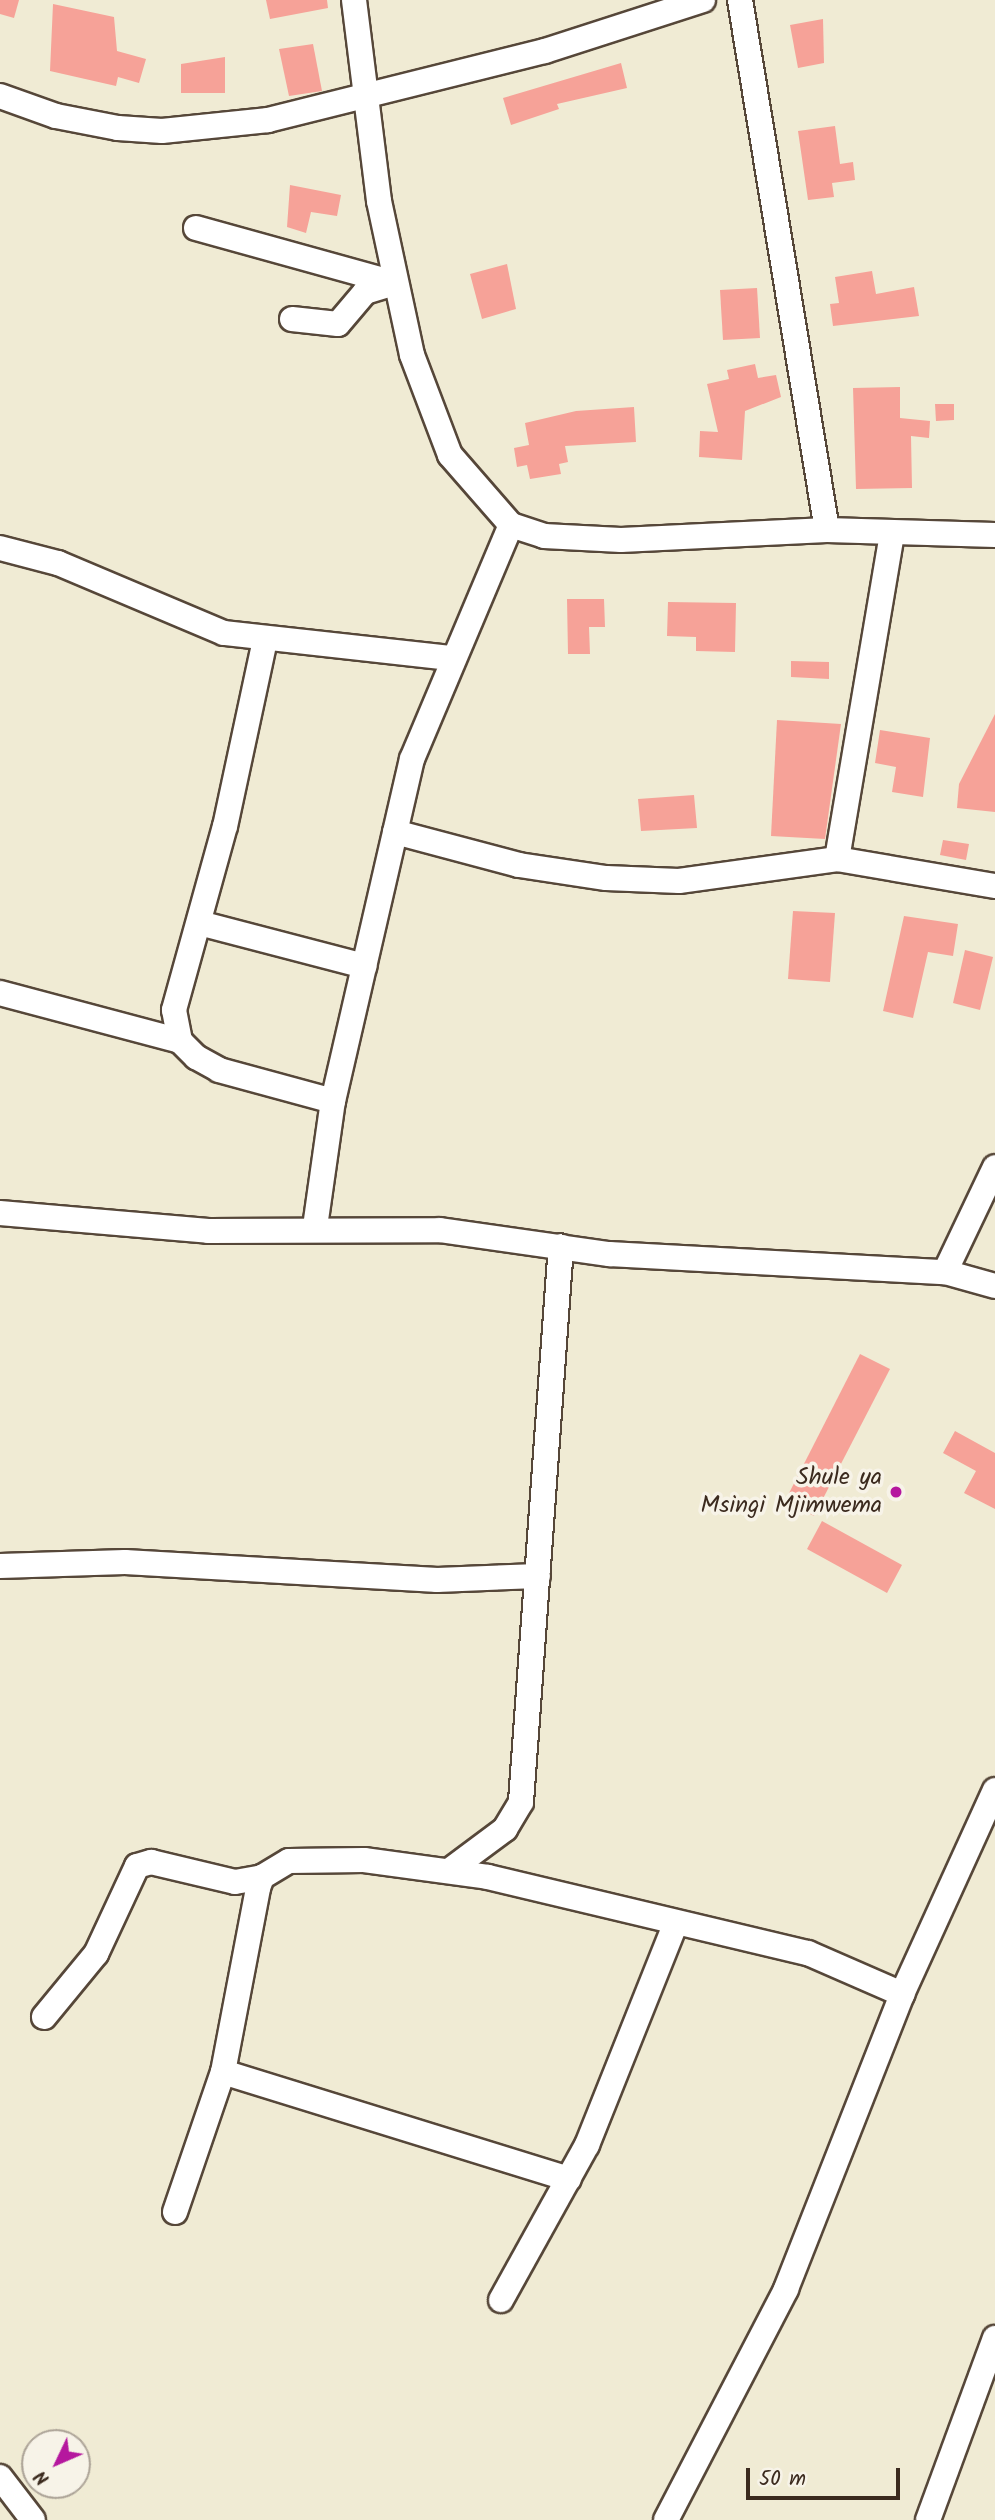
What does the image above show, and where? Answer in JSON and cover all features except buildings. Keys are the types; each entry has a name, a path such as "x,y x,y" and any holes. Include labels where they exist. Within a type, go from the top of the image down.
{"street":[{"path":"354,0 394,283 450,455 511,525 544,536 621,540 827,530 995,535"},
{"path":"0,96 56,116 162,131 268,120 545,51 703,0"},
{"path":"740,0 827,530"},
{"path":"196,228 394,283"},
{"path":"292,319 338,324 365,292 394,283"},
{"path":"315,1227 333,1101 412,759 450,658 511,525"},
{"path":"837,859 892,533"},
{"path":"0,548 58,563 225,633 265,640 450,658"},
{"path":"180,1041 174,1010 199,923 265,640"},
{"path":"395,832 519,865 606,878 679,881 837,859 995,886"},
{"path":"199,923 364,966"},
{"path":"0,993 180,1041 219,1070 333,1101"},
{"path":"945,1272 995,1167"},
{"path":"0,1213 208,1231 315,1227 440,1230 561,1246 945,1272 995,1286"},
{"path":"450,1870 505,1829 521,1802 561,1246"},
{"path":"0,1566 125,1562 437,1580 538,1576"},
{"path":"666,2520 786,2288 902,1994 995,1790"},
{"path":"44,2017 96,1954 137,1866 151,1862 235,1882 262,1877 289,1861 320,1859 450,1870 675,1925 808,1953 902,1994"},
{"path":"175,2212 223,2072 248,1921 262,1877"},
{"path":"501,2300 569,2179 675,1925"},
{"path":"223,2072 569,2179"},
{"path":"928,2520 995,2338"},
{"path":"0,2477 33,2520"}],"place":[{"name":"Shule ya Msingi Mjimwema","path":"896,1492"}]}
